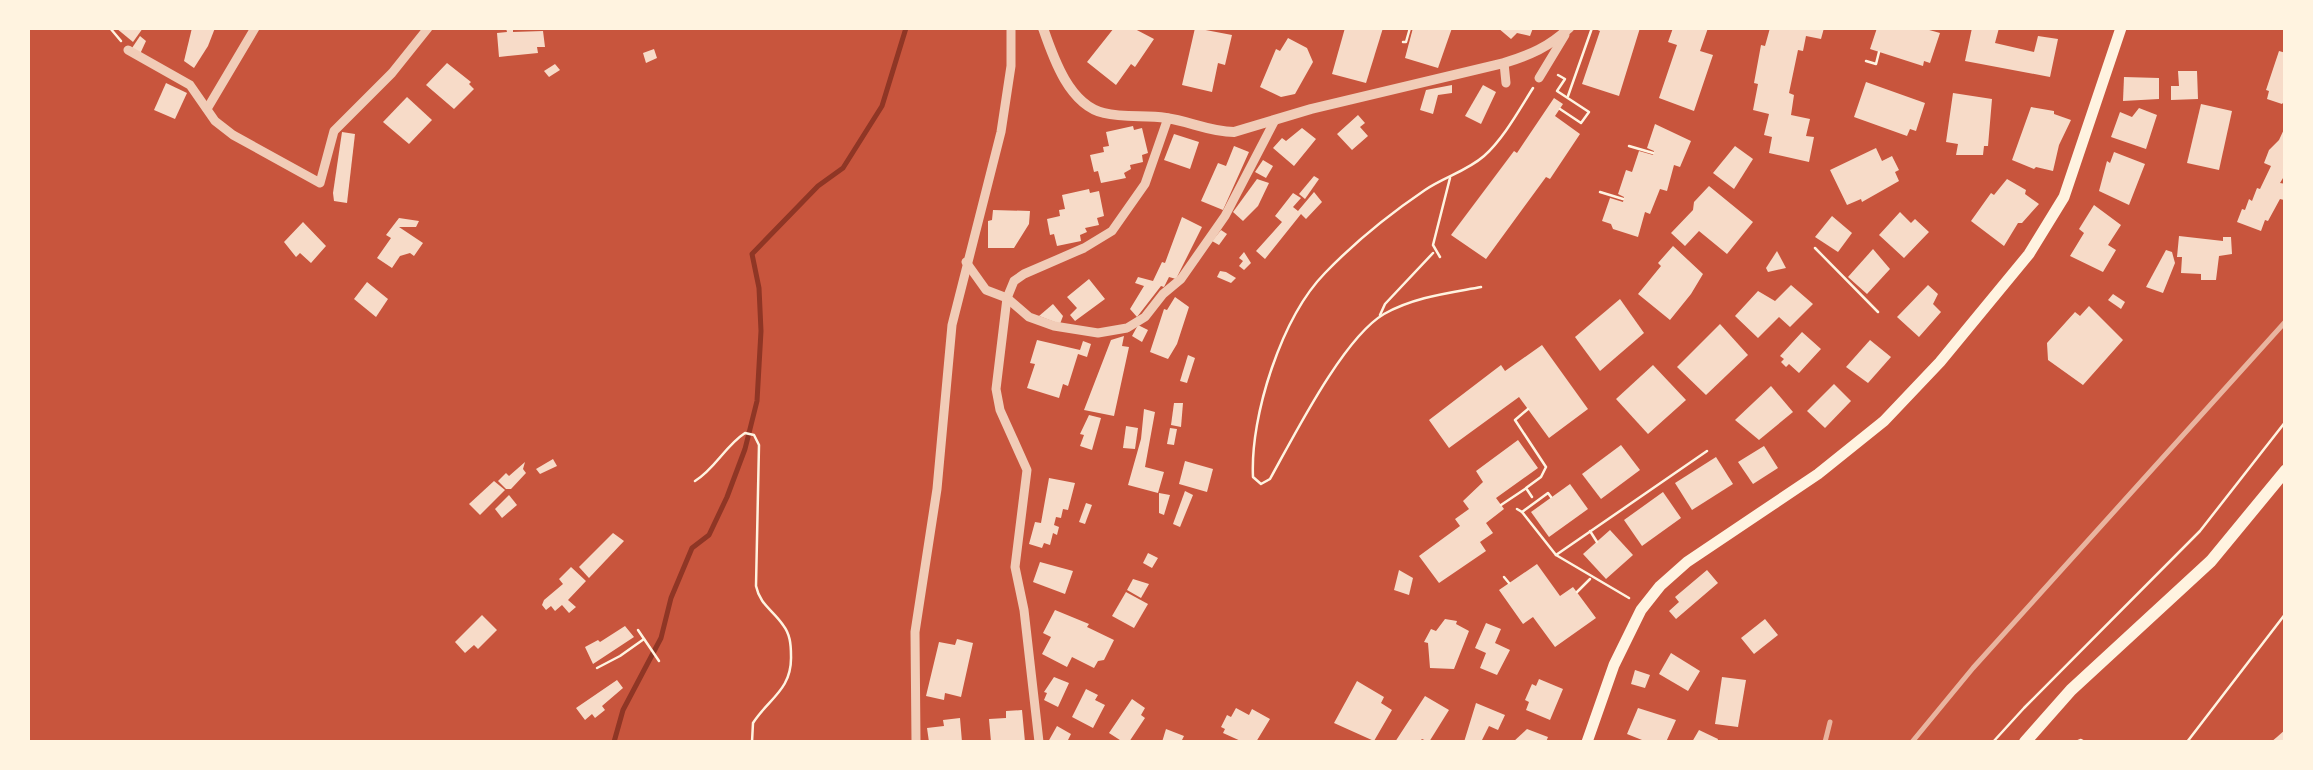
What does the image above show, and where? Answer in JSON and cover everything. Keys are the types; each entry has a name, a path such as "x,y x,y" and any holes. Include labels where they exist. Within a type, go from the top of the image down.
{"main road":[{"path":"1587,742 1614,665 1641,610 1660,586 1687,562 1818,474 1884,421 1940,362 2029,254 2064,197 2121,28"},
{"path":"2024,742 2071,690 2211,561 2286,470"}],"street":[{"path":"207,109 254,28"},
{"path":"128,50 190,85 233,136 320,183 334,131 392,73 428,28"},
{"path":"916,742 915,632 937,488 952,324 1001,132 1011,28"},
{"path":"1043,28 1058,65 1082,100 1104,113 1168,118 1222,132 1504,63 1534,54 1569,28"},
{"path":"1539,78 1569,28"},
{"path":"1504,63 1506,84"},
{"path":"1039,742 1024,610 1015,567 1027,470 1000,410 996,389 1007,298 1014,281 1024,274 1112,231 1146,184 1168,118"},
{"path":"966,262 986,290 1007,298 1029,316 1066,328 1119,332 1136,322 1181,279 1214,233 1275,120"}],"path":[{"path":"110,28 128,50"},
{"path":"1403,42 1413,28"},
{"path":"1568,98 1592,28"},
{"path":"1866,61 1876,64 1880,52"},
{"path":"1552,84 1558,74 1565,79 1557,90 1589,112 1581,123 1560,109"},
{"path":"1482,288 1401,305 1380,316 1350,348 1270,479 1260,484 1253,477 1252,458 1266,385 1307,296 1325,273 1398,210 1486,154 1539,78"},
{"path":"1629,146 1654,153"},
{"path":"1380,316 1384,304 1434,252 1436,225 1450,176"},
{"path":"1600,192 1623,199"},
{"path":"1815,248 1878,312"},
{"path":"1434,252 1440,257"},
{"path":"1502,506 1541,477 1546,467 1514,420 1528,409"},
{"path":"1993,742 2200,532 2286,421"},
{"path":"695,481 704,476 734,440 745,432 754,434 760,445 756,586 763,605 788,632 791,664 782,691 753,724 752,742"},
{"path":"1556,555 1708,451"},
{"path":"1526,488 1532,498"},
{"path":"1551,498 1548,494 1520,510 1556,555 1629,598"},
{"path":"1590,531 1597,542"},
{"path":"1504,576 1509,584"},
{"path":"1577,592 1592,576"},
{"path":"2187,742 2286,613"},
{"path":"638,630 660,661"},
{"path":"597,668 644,639"},
{"path":"2076,742 2083,741"}],"building":[{"path":"116,28 143,28 133,42"},
{"path":"192,28 215,28 194,68 184,61"},
{"path":"506,28 513,28 513,32 543,31 545,47 537,47 538,53 499,57 497,33 507,32"},
{"path":"1114,28 1133,28 1154,39 1135,67 1131,64 1116,85 1087,62"},
{"path":"1195,28 1232,35 1225,65 1218,63 1212,92 1182,85"},
{"path":"1345,28 1383,28 1366,83 1332,74"},
{"path":"1413,28 1452,28 1438,68 1405,58"},
{"path":"1498,28 1533,28 1530,36 1517,33 1511,39"},
{"path":"1593,28 1640,28 1619,96 1582,84 1600,31"},
{"path":"1673,28 1708,28 1700,51 1713,55 1694,111 1659,98 1677,45 1668,42"},
{"path":"1770,28 1824,28 1821,39 1806,36 1803,51 1798,50 1789,93 1794,95 1791,115 1810,119 1806,136 1814,137 1809,162 1769,153 1772,137 1764,135 1769,114 1753,110 1761,45 1765,46"},
{"path":"1877,28 1922,28 1940,33 1930,63 1924,61 1923,66 1870,49"},
{"path":"1972,28 1999,28 1995,43 2034,52 2038,36 2058,39 2050,77 1965,61"},
{"path":"140,36 146,41 140,54 132,48"},
{"path":"1288,38 1307,48 1313,62 1295,94 1281,97 1260,87 1276,49 1280,51"},
{"path":"654,49 657,58 646,63 643,53"},
{"path":"2279,51 2286,53 2286,99 2282,104 2267,99 2266,90"},
{"path":"447,63 474,89 454,109 426,85"},
{"path":"555,64 560,70 549,77 544,71"},
{"path":"2178,71 2197,71 2198,99 2171,100 2171,86 2179,86"},
{"path":"2124,77 2159,78 2159,99 2123,101"},
{"path":"1866,82 1925,103 1916,131 1910,129 1907,136 1854,117"},
{"path":"166,83 187,93 175,119 154,110"},
{"path":"1452,85 1452,93 1438,95 1433,114 1420,110 1426,90"},
{"path":"1483,85 1496,92 1481,124 1465,116"},
{"path":"1953,93 1992,99 1988,146 1984,146 1983,155 1956,155 1958,144 1946,142"},
{"path":"407,97 432,120 409,144 383,122"},
{"path":"1554,98 1563,104 1555,116 1580,134 1550,179 1546,177 1486,259 1451,235 1514,151 1517,153"},
{"path":"2201,104 2232,111 2219,170 2187,163"},
{"path":"2031,107 2054,111 2071,120 2053,171 2012,160"},
{"path":"2139,108 2157,115 2146,149 2111,137 2120,112 2132,117"},
{"path":"1358,115 1365,123 1360,127 1368,136 1352,150 1337,134"},
{"path":"1655,124 1691,141 1680,167 1674,165 1667,191 1660,189 1650,214 1645,212 1638,237 1602,221 1610,198 1623,202 1624,197 1618,194 1626,170 1632,172 1639,151 1653,155 1654,151 1647,148"},
{"path":"2286,125 2286,173 2280,183 2286,184 2286,196 2265,220 2261,231 2237,222 2242,209 2260,189 2271,166 2264,163 2269,150"},
{"path":"1133,126 1134,130 1142,128 1148,153 1142,155 1143,162 1130,165 1131,169 1124,173 1126,178 1101,183 1090,155 1104,152 1103,147 1109,146 1106,132"},
{"path":"1302,128 1316,139 1294,166 1273,148 1282,138 1286,141"},
{"path":"342,132 355,134 347,203 334,201 333,193"},
{"path":"1174,134 1199,142 1190,169 1164,160"},
{"path":"1234,146 1249,152 1223,210 1201,201 1218,163 1226,166"},
{"path":"1735,146 1753,159 1734,189 1713,173"},
{"path":"1876,148 1882,161 1892,156 1899,181 1862,202 1861,199 1847,205 1830,170"},
{"path":"2114,152 2145,164 2129,205 2099,191 2107,161 2110,163"},
{"path":"1263,160 1273,166 1266,178 1255,172"},
{"path":"1314,176 1319,179 1305,199 1299,194"},
{"path":"1257,179 1269,183 1258,206 1243,221 1233,212"},
{"path":"2007,179 2026,190 2025,194 2039,204 2018,223 2004,246 1971,221 1991,193 1994,195"},
{"path":"1709,186 1753,222 1727,254 1699,231 1685,246 1671,233"},
{"path":"1089,189 1090,193 1099,191 1104,216 1097,218 1099,225 1085,228 1087,232 1080,235 1081,241 1057,246 1047,219 1060,216 1059,210 1065,209 1062,195"},
{"path":"1314,192 1322,202 1306,219 1301,214 1265,259 1256,251 1282,222 1275,216 1293,193 1301,198 1293,207 1298,211"},
{"path":"2094,205 2121,225 2108,245 2116,250 2103,272 2070,256 2084,233 2079,229"},
{"path":"993,210 1030,211 1029,224 1014,248 988,248 988,221 992,220"},
{"path":"1900,212 1929,232 1904,258 1879,235"},
{"path":"1832,216 1852,233 1838,252 1815,237"},
{"path":"1182,217 1202,227 1176,279 1169,277 1137,317 1130,309 1144,286 1135,283 1138,277 1153,281 1162,262 1165,263"},
{"path":"399,218 419,221 416,227 399,227 423,243 414,256 400,256 392,268 377,258 391,238 386,235"},
{"path":"303,222 326,246 311,263 300,253 296,257 284,242"},
{"path":"1221,230 1227,234 1219,245 1212,241"},
{"path":"2179,236 2223,241 2223,237 2231,237 2232,254 2219,256 2216,280 2181,273 2182,257 2177,257"},
{"path":"1673,246 1703,274 1670,320 1638,294"},
{"path":"1873,249 1890,269 1867,294 1848,277"},
{"path":"2166,250 2172,252 2175,263 2163,293 2146,287"},
{"path":"1777,251 1786,268 1768,272 1766,268"},
{"path":"1244,252 1251,263 1244,270 1239,266 1243,261 1239,258"},
{"path":"1220,271 1236,278 1231,283 1217,277"},
{"path":"1089,279 1105,299 1075,321 1070,315 1077,308 1067,297"},
{"path":"367,282 388,299 376,317 354,299"},
{"path":"1791,285 1813,304 1790,327 1779,317 1758,338 1735,316 1758,291 1775,301"},
{"path":"1928,285 1938,294 1933,304 1941,312 1919,337 1897,317"},
{"path":"2113,294 2125,302 2121,309 2108,300"},
{"path":"1175,297 1189,307 1168,359 1150,352 1164,309"},
{"path":"1620,299 1644,333 1600,371 1575,337"},
{"path":"1053,304 1063,316 1060,324 1039,316"},
{"path":"2089,306 2123,340 2083,385 2048,360 2047,343 2075,312 2080,316"},
{"path":"1720,324 1748,355 1706,395 1677,367"},
{"path":"1138,325 1148,330 1142,342 1132,336"},
{"path":"1802,332 1821,349 1799,373 1789,364 1786,367 1780,356"},
{"path":"1124,336 1122,346 1129,347 1114,416 1084,410 1111,340"},
{"path":"1037,340 1080,350 1083,341 1091,344 1087,357 1078,354 1068,386 1063,384 1059,398 1027,388"},
{"path":"1870,340 1891,357 1868,383 1846,367"},
{"path":"1542,345 1588,409 1549,438 1519,397 1449,448 1429,420 1501,365 1505,371"},
{"path":"1188,355 1195,358 1187,383 1180,381"},
{"path":"1653,365 1686,400 1648,434 1616,399"},
{"path":"1834,384 1851,401 1825,428 1807,411"},
{"path":"1771,386 1793,412 1759,440 1735,420"},
{"path":"1174,403 1183,403 1181,427 1171,425"},
{"path":"1144,409 1155,412 1145,467 1164,472 1158,493 1128,485 1141,439"},
{"path":"1089,415 1101,418 1092,450 1080,446 1084,435 1080,434"},
{"path":"1126,426 1138,428 1135,449 1123,448"},
{"path":"1170,428 1177,429 1174,445 1167,444"},
{"path":"1518,440 1538,468 1496,498 1504,509 1486,523 1493,533 1480,542 1486,551 1439,583 1419,556 1460,526 1455,519 1469,509 1463,501 1483,482 1476,471"},
{"path":"1621,445 1640,470 1601,499 1582,474"},
{"path":"1764,446 1778,468 1753,484 1738,462"},
{"path":"1716,457 1733,484 1692,510 1675,483"},
{"path":"553,459 557,466 540,474 536,469"},
{"path":"1185,461 1213,469 1207,492 1179,484"},
{"path":"525,462 526,473 511,489 498,481 506,473 509,476"},
{"path":"1049,478 1075,483 1068,510 1063,509 1061,518 1056,517 1057,535 1053,533 1050,545 1044,543 1042,548 1029,544 1035,522 1041,523"},
{"path":"494,481 505,490 480,515 469,504"},
{"path":"1570,484 1588,509 1549,537 1531,512"},
{"path":"1185,491 1193,495 1180,527 1173,524"},
{"path":"1663,492 1681,518 1642,546 1624,520"},
{"path":"1159,493 1170,495 1164,515 1159,513"},
{"path":"509,495 517,505 502,518 495,509"},
{"path":"1086,503 1092,505 1085,524 1079,522"},
{"path":"1610,530 1633,555 1606,579 1583,554"},
{"path":"613,533 624,541 589,578 579,567"},
{"path":"1148,553 1158,558 1152,568 1143,563"},
{"path":"1040,562 1073,571 1065,594 1033,582"},
{"path":"1537,564 1560,596 1573,587 1596,618 1555,647 1533,617 1523,624 1499,590"},
{"path":"571,567 586,581 568,600 576,607 569,613 562,605 555,611 551,606 546,610 544,600 563,584 559,579"},
{"path":"1399,570 1413,578 1409,595 1394,590"},
{"path":"1707,570 1718,583 1676,619 1669,611 1679,602 1675,597"},
{"path":"1133,579 1149,584 1141,598 1127,590"},
{"path":"1126,592 1148,604 1134,628 1112,616"},
{"path":"1055,610 1114,640 1104,660 1094,668 1072,657 1067,667 1042,654 1051,637 1043,633"},
{"path":"482,615 497,630 478,649 474,645 465,653 455,642"},
{"path":"1445,619 1457,621 1469,631 1454,669 1430,668 1428,643 1424,642 1431,629 1436,631"},
{"path":"1765,619 1778,635 1754,654 1741,638"},
{"path":"1486,623 1501,629 1495,643 1510,650 1497,675 1480,668 1486,653 1475,648"},
{"path":"625,626 634,637 593,664 585,647"},
{"path":"957,639 973,643 961,697 945,693 944,700 926,696 939,642 955,645"},
{"path":"1671,653 1700,671 1688,691 1659,674"},
{"path":"1635,670 1650,675 1645,688 1631,684"},
{"path":"1054,677 1069,683 1058,707 1044,700 1044,692"},
{"path":"1722,677 1746,680 1738,727 1715,724"},
{"path":"1539,679 1563,689 1550,720 1526,710 1529,702 1525,700 1532,684 1536,686"},
{"path":"617,680 623,688 602,706 605,710 585,720 576,708"},
{"path":"1357,681 1384,697 1381,703 1392,710 1374,741 1334,723"},
{"path":"1086,689 1098,695 1095,700 1105,705 1093,728 1072,717"},
{"path":"1425,696 1449,710 1429,742 1395,742"},
{"path":"1132,699 1145,708 1141,715 1145,718 1129,742 1123,742 1109,733"},
{"path":"1476,703 1505,715 1498,730 1489,726 1481,742 1464,742"},
{"path":"1236,708 1249,715 1252,709 1270,719 1256,742 1243,742 1223,733 1225,729 1221,727 1227,715 1231,717"},
{"path":"1638,708 1676,720 1666,742 1647,742 1627,734"},
{"path":"1022,710 1025,742 991,742 989,719 1006,718 1006,711"},
{"path":"960,718 962,742 929,742 927,728 944,726 943,720"},
{"path":"1057,726 1071,734 1067,742 1048,742"},
{"path":"1166,729 1184,736 1181,742 1162,742"},
{"path":"1527,729 1548,737 1546,742 1513,742"},
{"path":"2286,729 2286,742 2271,742 2277,737"},
{"path":"1699,730 1718,739 1717,742 1692,742"}],"waterway":[{"path":"614,742 623,710 661,638 671,598 692,548 709,535 745,449 757,401 761,331 759,288 752,254 818,186 843,168 882,106 906,28"}],"railway":[{"path":"1912,742 1973,668 2286,321"},
{"path":"1825,742 1830,722"}]}
